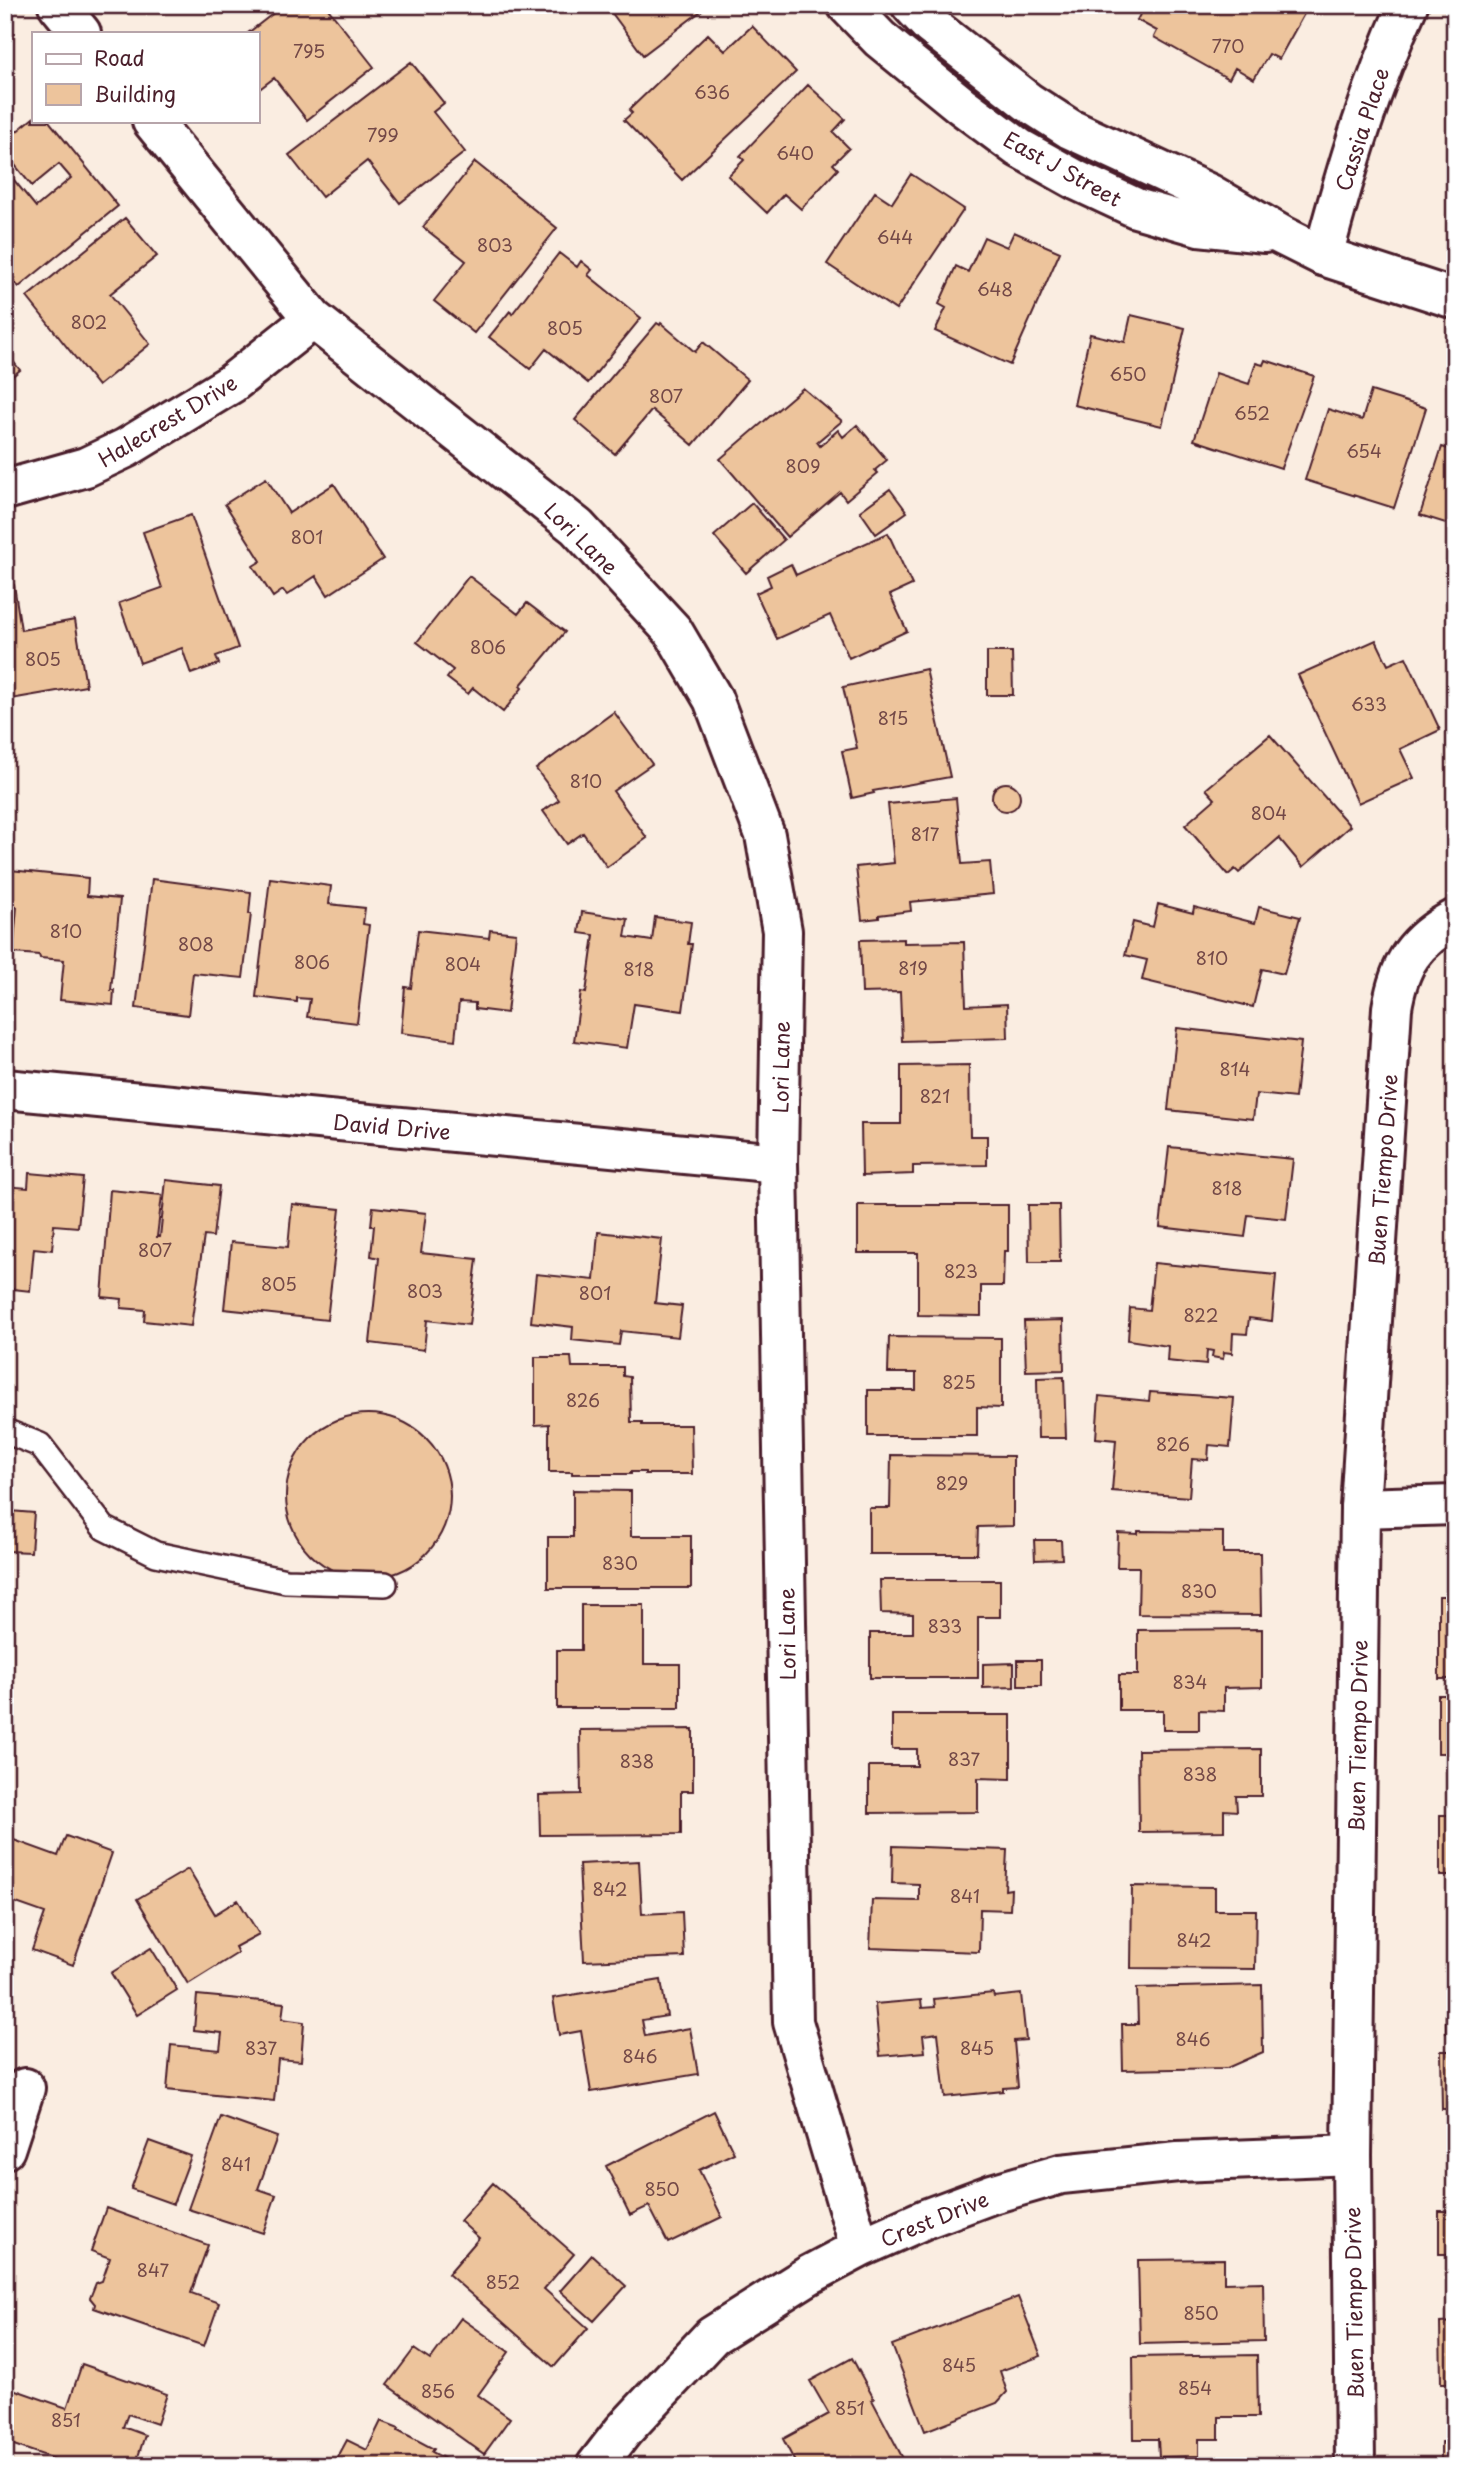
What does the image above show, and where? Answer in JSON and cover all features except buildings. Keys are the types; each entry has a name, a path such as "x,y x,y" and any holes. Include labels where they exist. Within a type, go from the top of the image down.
{"street":[{"path":"58,5 79,32"},
{"name":"East J Street","path":"847,5 880,39 961,105 1019,148 1078,181 1136,208 1199,226 1281,235"},
{"name":"East J Street","path":"911,5 930,25 1028,102 1070,129 1202,190 1323,256 1455,299"},
{"name":"Cassia Place","path":"1323,256 1362,120 1408,5"},
{"name":"Lori Lane","path":"153,122 313,319 577,527 673,631 713,699 765,835 782,931 778,1163 793,2022 860,2248"},
{"name":"Halecrest Drive","path":"5,489 86,467 126,448 231,384 313,319"},
{"name":"Buen Tiempo Drive","path":"1355,2466 1352,2155 1360,1508 1392,1008 1396,985 1405,964 1419,944 1436,929 1455,919"},
{"name":"David Drive","path":"5,1089 778,1163"},
{"path":"1360,1508 1455,1505"},
{"path":"5,2149 25,2088"},
{"name":"Crest Drive","path":"596,2466 623,2431 712,2336 789,2286 860,2248 970,2202 1061,2174 1178,2162 1352,2155"}],"lane":[{"path":"5,1431 40,1445 104,1528 156,1554 286,1581 385,1584"}]}
